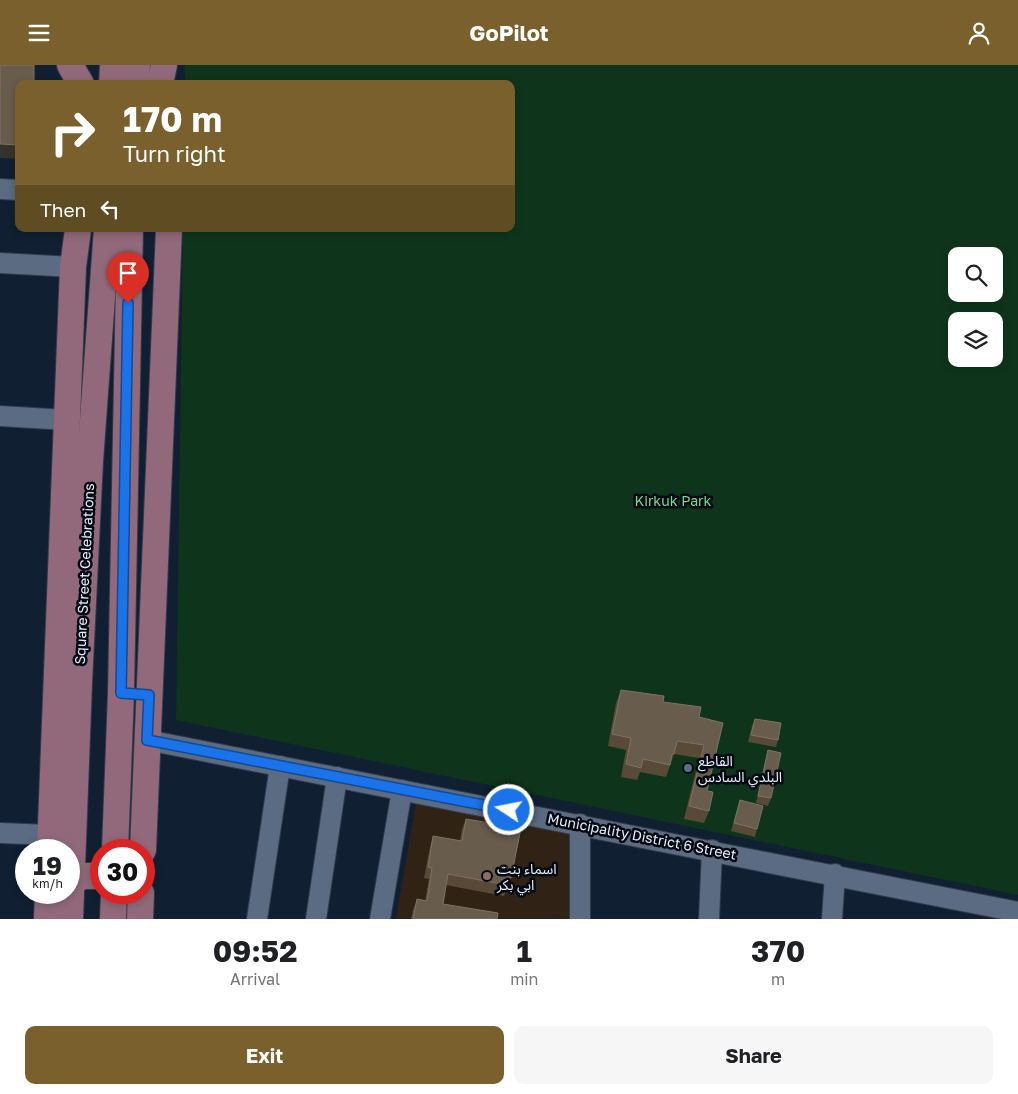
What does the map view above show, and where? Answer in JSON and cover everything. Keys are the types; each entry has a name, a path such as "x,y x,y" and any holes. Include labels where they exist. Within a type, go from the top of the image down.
{"main road":[{"path":"70,65 79,80"},
{"path":"112,80 113,65"},
{"path":"136,80 137,65"},
{"path":"161,80 164,65"},
{"path":"78,232 73,267 67,420 78,461"},
{"name":"Square Street Celebrations","path":"58,838 68,682 78,461 107,232"},
{"path":"143,839 169,232"},
{"path":"115,839 121,693 131,234"},
{"path":"121,693 149,695"},
{"path":"58,838 106,835 113,839"},
{"path":"47,919 48,904"},
{"name":"Square Street Celebrations","path":"70,919 71,904"},
{"path":"113,919 114,904"},
{"path":"140,919 141,904"}],"street":[{"path":"0,189 15,190"},
{"path":"0,263 73,267"},
{"path":"0,416 67,420"},
{"name":"Municipality District 6 Street","path":"147,740 835,874 1011,913"},
{"path":"257,919 280,766"},
{"path":"316,919 337,777"},
{"path":"380,919 402,789"},
{"path":"580,824 580,919"},
{"path":"0,833 58,838"},
{"path":"710,919 712,850"},
{"path":"832,919 835,874"}],"shaded area":[{"name":"اسماء بنت ابي بكر","path":"416,802 571,834 571,919 396,919"}],"green space":[{"name":"Kirkuk Park","path":"185,65 1018,65 1018,895 176,720 183,232 515,232 515,80 185,80"}],"building":[{"path":"0,65 34,65 34,80 15,80 15,145 0,144"},
{"path":"621,690 664,696 663,702 701,707 699,717 723,723 707,791 713,792 709,811 689,806 704,745 677,741 670,765 643,759 641,768 626,764 631,738 612,734"},
{"path":"755,719 781,723 778,740 751,735"},
{"path":"768,750 781,753 771,798 758,796"},
{"path":"740,800 763,806 757,829 734,823"},
{"path":"466,819 521,828 511,878 509,877 507,885 448,874 443,904 498,913 497,919 413,919 417,899 427,901 432,868 428,867 433,836 462,841"}],"place":[{"name":"القاطع البلدي السادس","path":"688,768"},
{"name":"اسماء بنت ابي بكر","path":"487,876"}],"route":[{"path":"128,303 121,693 149,695 147,740 509,810"}]}
